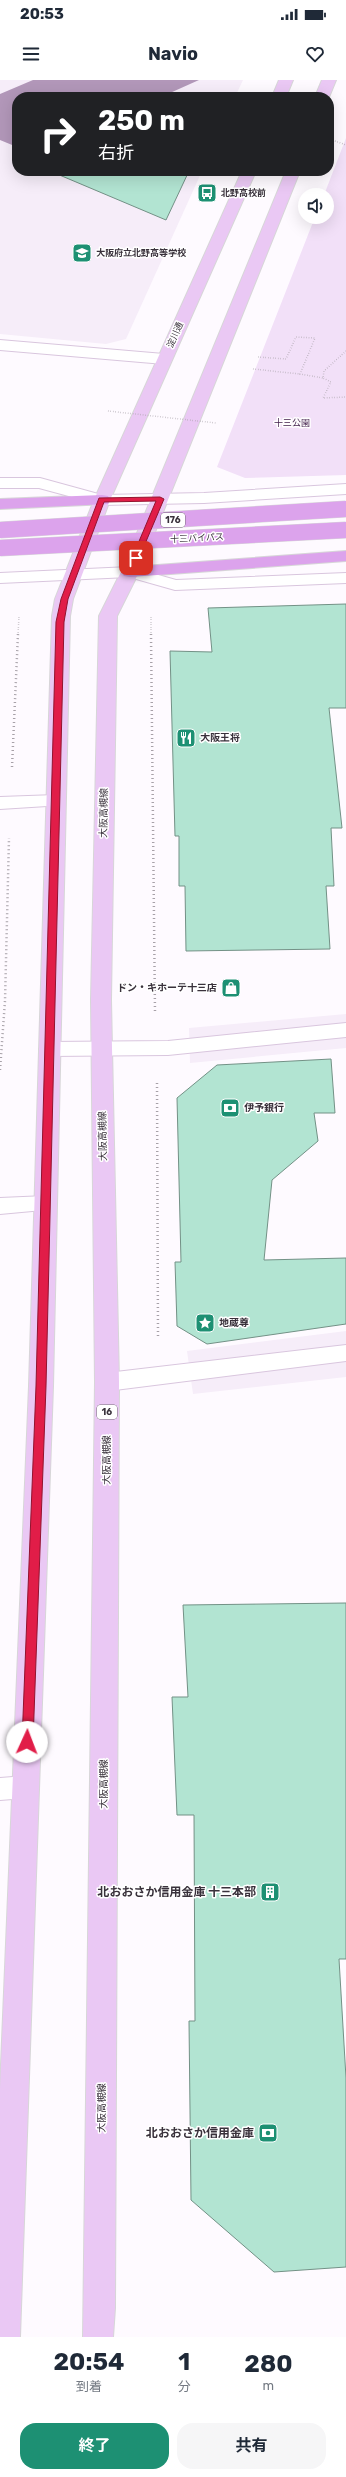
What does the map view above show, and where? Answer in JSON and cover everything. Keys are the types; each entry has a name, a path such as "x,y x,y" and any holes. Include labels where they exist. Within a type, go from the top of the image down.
{"highway":[{"path":"0,504 102,500"},
{"name":"176","path":"0,530 346,509"},
{"name":"十三バイパス","path":"0,548 346,530"},
{"path":"130,572 346,556"}],"main road":[{"path":"281,92 286,80"},
{"path":"324,92 329,80"},
{"name":"淀川通","path":"102,500 247,176"},
{"path":"160,499 291,176"},
{"name":"大阪高槻線","path":"98,2337 100,2300 107,1382 101,1048 108,616 130,572 160,499"},
{"path":"5,2337 46,1204 60,622 64,599 102,500"}],"street":[{"path":"0,345 164,359"},
{"path":"0,483 40,483 102,500 160,499 346,489"},
{"path":"0,578 74,573 130,572 175,585 346,578"},
{"path":"5,803 56,801"},
{"path":"49,1049 168,1048 346,1030"},
{"path":"0,1206 46,1204"},
{"path":"107,1382 346,1352"},
{"path":"0,1789 26,1787"}],"path":[{"path":"335,141 346,145"},
{"path":"251,357 286,359 296,337 315,338 300,374"},
{"path":"323,378 324,371 346,351"},
{"path":"247,368 323,378 331,382 323,398 346,397"},
{"path":"108,411 216,423"},
{"path":"156,612 151,616 154,1011 159,1015"},
{"path":"0,1070 4,1001 5,803 19,616"},
{"path":"159,1376 157,1082 162,1078"}],"shaded area":[{"name":"大阪府立北野高等学校","path":"0,80 243,80 237,92 12,92 12,176 200,176 126,339 106,344 0,334"},
{"path":"33,80 199,80 172,92 12,92 12,145 0,140 0,94"},
{"path":"346,1014 346,1048 190,1063 189,1028"},
{"path":"346,1331 346,1377 193,1394 187,1351"}],"green space":[{"name":"十三公園","path":"346,138 346,475 245,478 217,467 312,224 334,224 334,188 327,188 331,176 334,176 334,169"}],"building":[{"path":"62,176 187,176 166,220"},
{"path":"346,604 346,708 329,708 342,828 331,828 334,886 326,886 330,949 186,951 185,886 179,886 179,836 175,836 170,651 212,652 208,608"},
{"path":"331,1059 335,1113 314,1113 318,1141 272,1180 264,1260 346,1258 346,1324 207,1344 177,1326 175,1262 181,1262 177,1098 217,1065"},
{"path":"346,1603 346,1959 339,1959 346,2078 346,2267 274,2272 191,2200 189,2021 195,2021 194,1815 177,1815 172,1697 188,1697 183,1605"}],"place":[{"name":"北野高校前","path":"207,193"},
{"name":"大阪府立北野高等学校","path":"82,253"},
{"name":"大阪王将","path":"186,738"},
{"name":"ドン・キホーテ十三店","path":"231,988"},
{"name":"伊予銀行","path":"230,1108"},
{"name":"地蔵尊","path":"205,1323"},
{"name":"北おおさか信用金庫 十三本部","path":"270,1892"},
{"name":"北おおさか信用金庫","path":"268,2133"}],"route":[{"path":"27,1742 41,1386 46,1204 47,1082 51,1001 60,622 64,599 102,500 160,499 136,558"}]}
